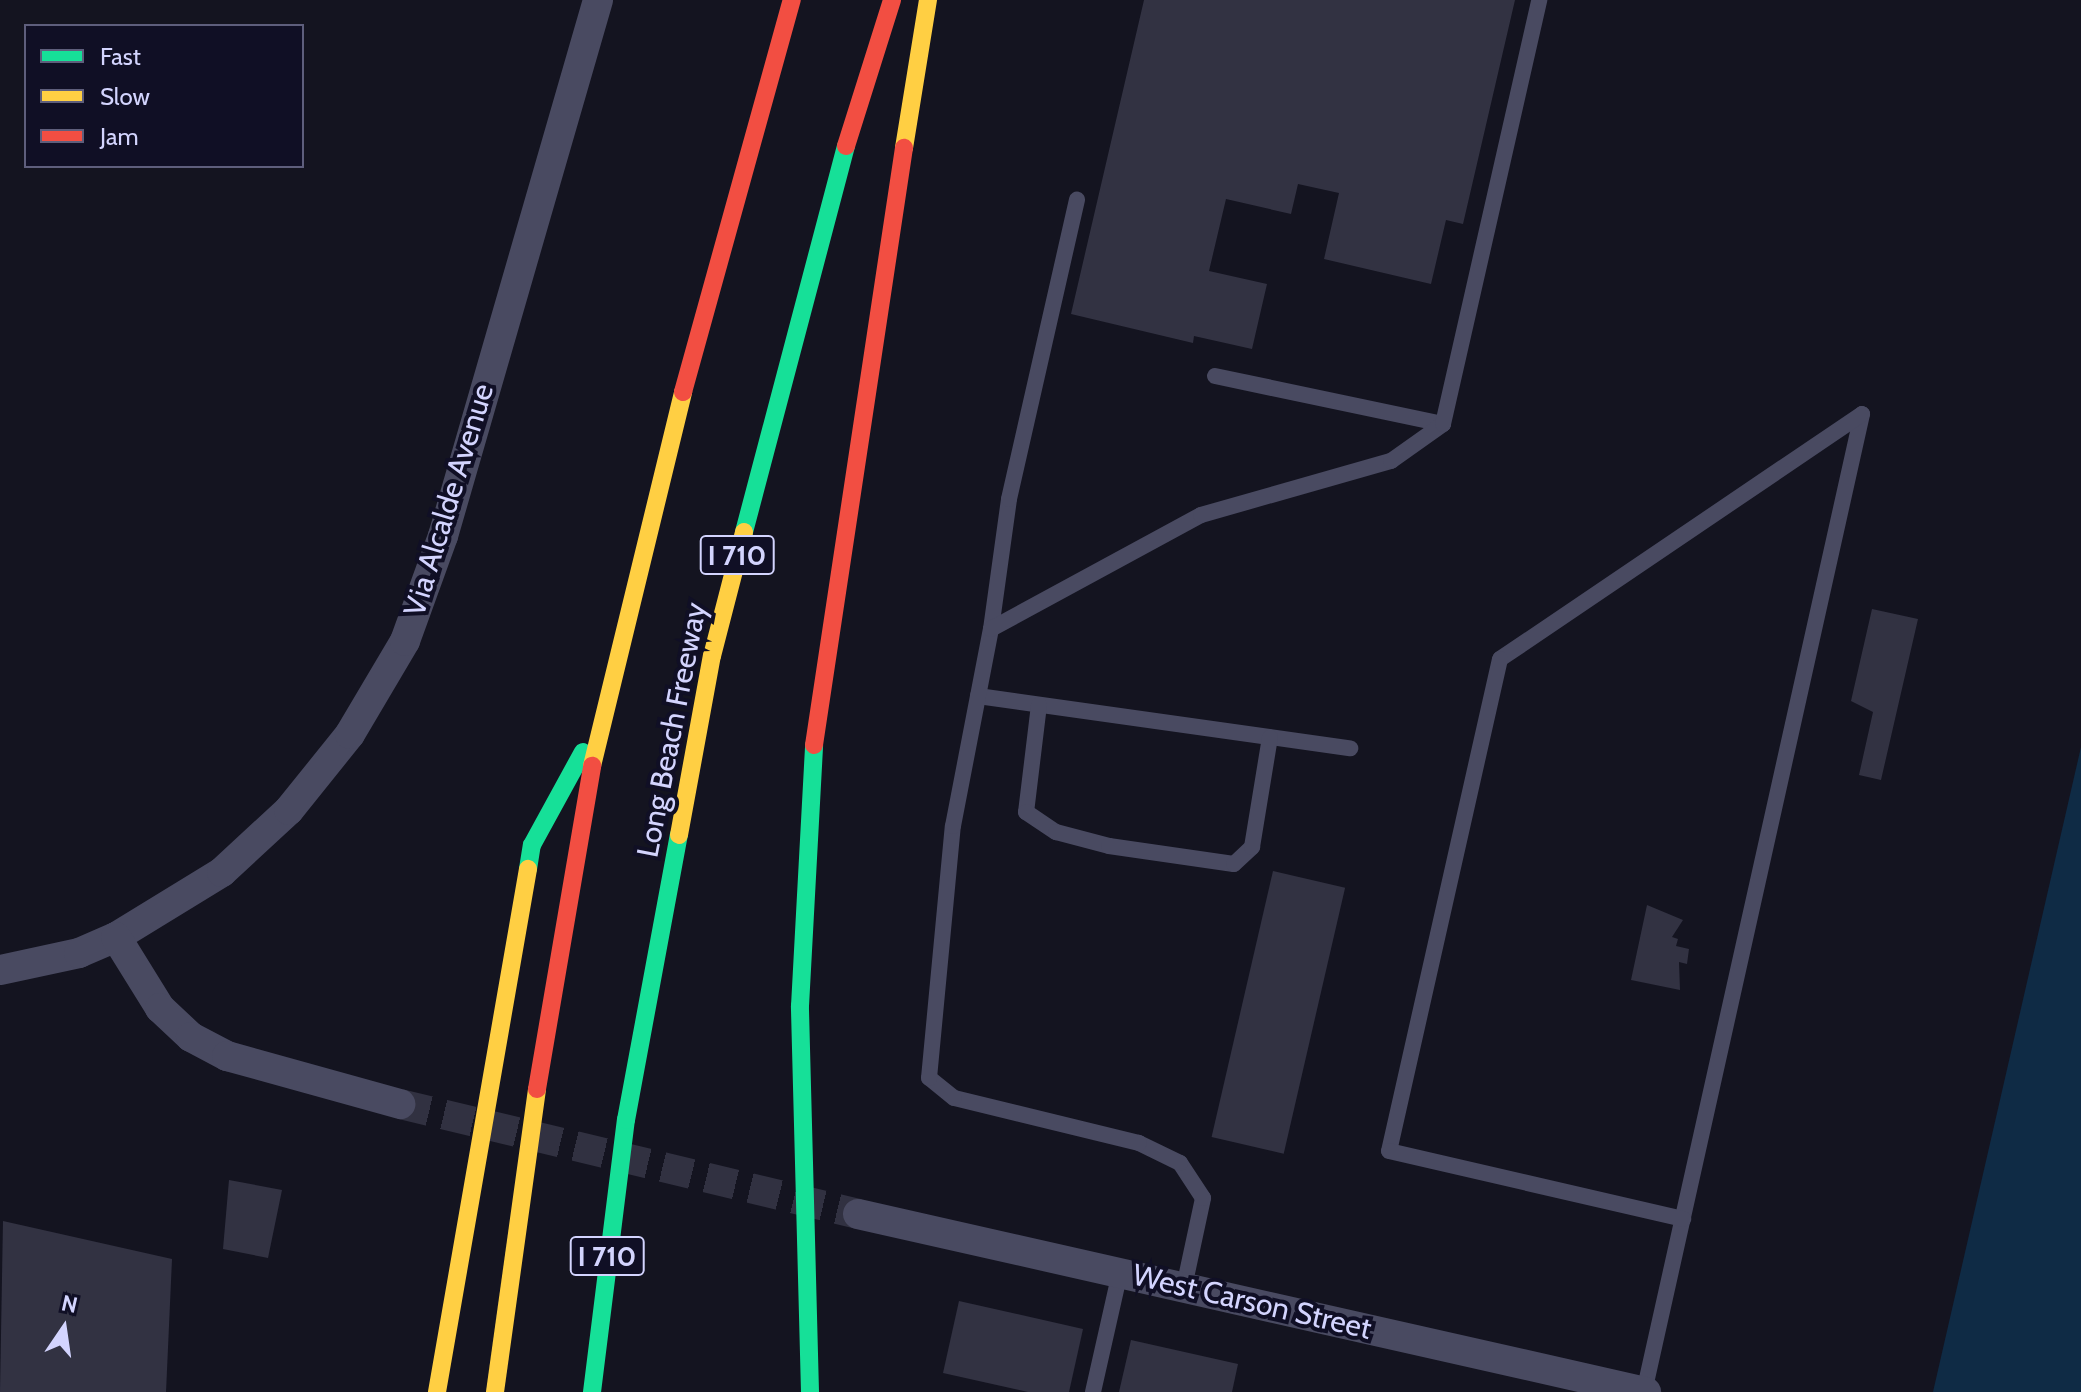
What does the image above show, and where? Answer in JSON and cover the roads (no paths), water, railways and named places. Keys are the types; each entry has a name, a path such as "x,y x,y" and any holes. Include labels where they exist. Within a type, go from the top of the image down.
{"highway":[{"path":"495,1392 521,1182 600,722 724,230 792,0"},
{"name":"Long Beach Freeway","path":"592,1392 626,1120 712,656 844,151 892,0"},
{"path":"810,1392 800,1006 804,844 823,658 928,0"},
{"path":"437,1392 532,845 600,722"}],"street":[{"name":"Via Alcalde Avenue","path":"116,937 222,872 289,810 350,734 405,641 443,536 598,0"},
{"path":"0,970 79,953 116,937 160,1008 191,1037 227,1056 400,1104"},
{"name":"West Carson Street","path":"858,1214 1637,1391"}],"lane":[{"path":"991,629 1098,565 1201,515 1391,461 1443,424 1539,0"},
{"path":"1077,200 1009,499 991,629 953,826 929,1078 954,1098 1139,1143 1180,1163 1203,1198 1184,1287"},
{"path":"1215,376 1443,424"},
{"path":"1637,1391 1683,1219 1862,414 1500,659 1389,1151 1683,1219"},
{"path":"978,696 1350,748"},
{"path":"1039,705 1026,812 1056,832 1109,846 1234,864 1252,847 1270,737"},
{"path":"1093,1392 1120,1272"}],"water":[{"path":"2081,747 2081,1392 1933,1392"}],"tunnel":[{"path":"400,1104 858,1214"}]}
